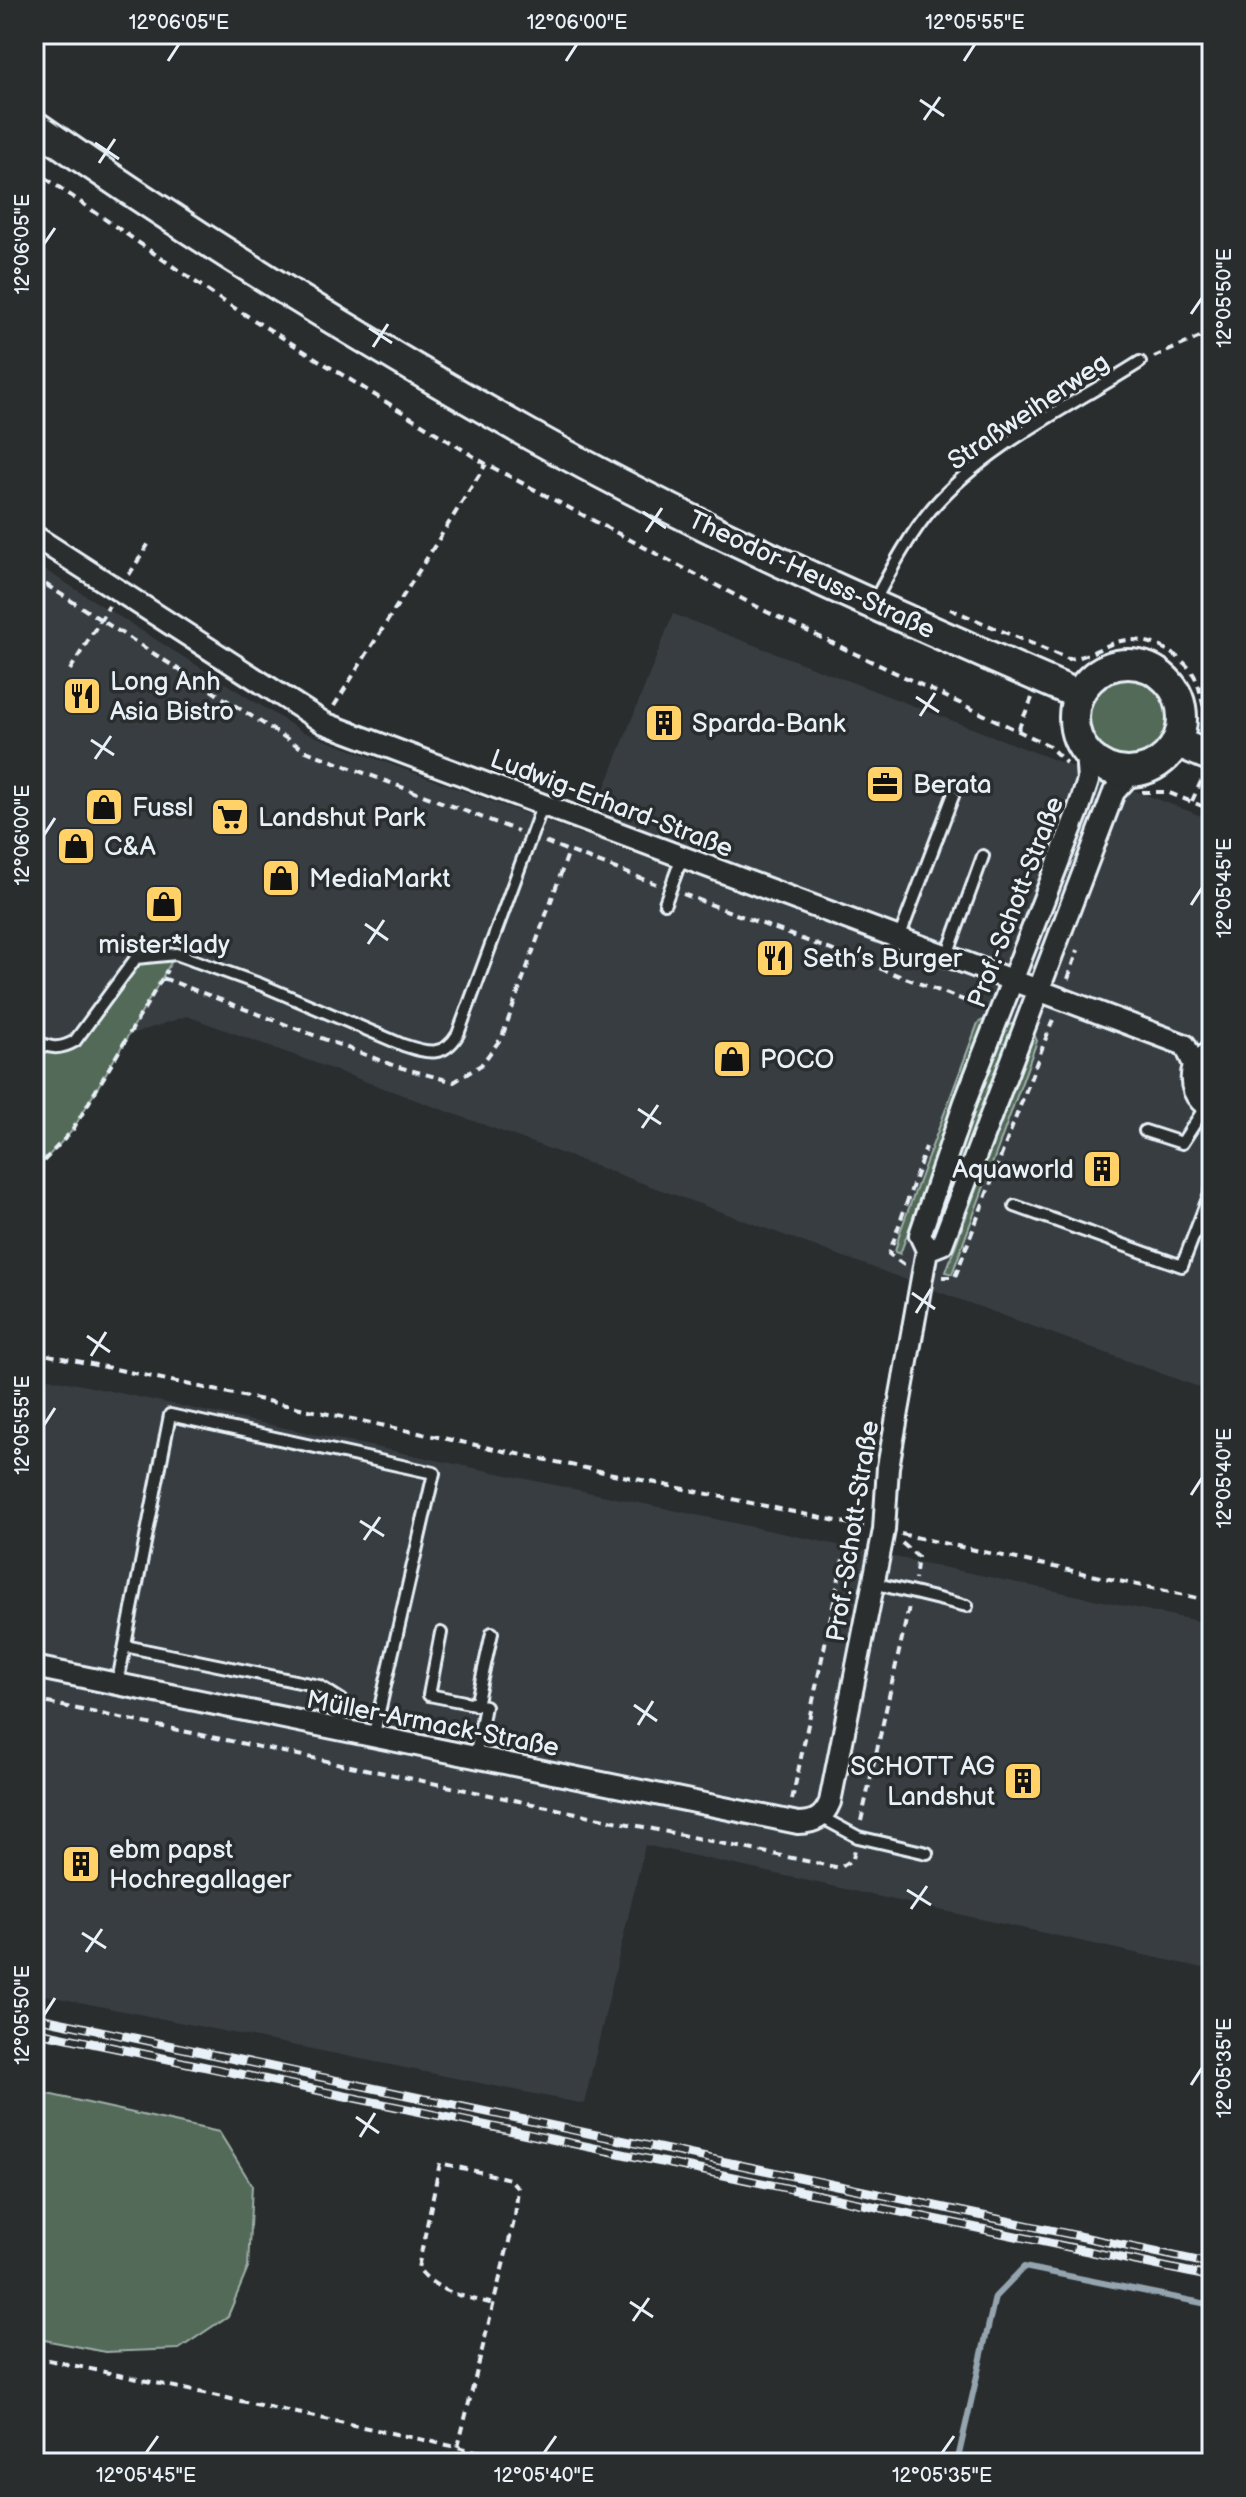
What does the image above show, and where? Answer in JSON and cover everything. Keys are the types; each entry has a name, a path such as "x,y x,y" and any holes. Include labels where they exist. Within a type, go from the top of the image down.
{"main road":[{"name":"Theodor-Heuss-Straße","path":"34,125 47,138 352,331 534,436 683,514 873,604 1079,695"},
{"path":"1115,665 1151,669 1177,695 1182,719 1176,742 1158,762 1133,771 1107,767 1086,751 1075,724 1079,695 1094,676 1115,665"},
{"path":"1176,742 1212,757"}],"street":[{"name":"Ludwig-Erhard-Straße","path":"34,536 324,723 1012,983 1185,1045 1194,1065"},
{"name":"Prof.-Schott-Straße","path":"821,1817 830,1802 884,1530 888,1467 927,1250 920,1235 965,1102 1085,790 1086,751"},
{"name":"Prof.-Schott-Straße","path":"927,1250 942,1244 1111,799 1118,785 1133,771"},
{"path":"1209,1107 1194,1092 1194,1065 1212,1050"},
{"name":"Müller-Armack-Straße","path":"34,1667 798,1823 810,1823 821,1817"}],"lane":[{"name":"Straßweiherweg","path":"873,604 931,509 963,478 1027,432 1140,362"},
{"path":"899,938 953,796"},
{"path":"34,1039 43,1045 65,1047 75,1041 136,958 176,954 262,985 424,1053 440,1052 451,1045 458,1034 543,804"},
{"path":"946,958 983,856"},
{"path":"665,903 682,857"},
{"path":"1145,1131 1182,1143 1209,1107"},
{"path":"1015,1206 1182,1266 1212,1188"},
{"path":"117,1686 170,1415 434,1473 373,1738"},
{"path":"873,1583 967,1606"},
{"path":"441,1633 429,1695 485,1706 475,1758"},
{"path":"476,1705 492,1633"},
{"path":"125,1646 319,1686 341,1700 338,1730"},
{"path":"821,1817 858,1837 927,1853"}],"path":[{"path":"34,170 220,299 486,464 767,612 1048,745 1065,761 1065,783 1085,790"},
{"name":"Straßweiherweg","path":"1140,362 1212,332"},
{"path":"324,723 486,464"},
{"path":"34,577 306,751 982,1007"},
{"path":"936,604 1068,659 1121,641 1136,640 1154,645 1180,659 1190,670 1212,723"},
{"path":"1111,799 1130,806 1134,798 1152,789 1212,810"},
{"path":"163,978 395,1066 454,1082 481,1065 502,1037 569,851"},
{"path":"34,1171 72,1131 176,954"},
{"path":"34,1352 1212,1601"},
{"path":"34,1700 840,1868 853,1859 913,1592 918,1557 884,1530"},
{"path":"821,1817 792,1801 843,1559 855,1544 884,1530"},
{"path":"458,2447 494,2304 515,2217 518,2188 510,2179 440,2163 418,2268 428,2281 454,2295 494,2304"},
{"path":"34,2357 532,2463"}],"shaded area":[{"path":"34,563 303,732 586,836 673,614 1212,820 1212,1392 187,1016 34,1066"},
{"path":"34,1375 1212,1624 1212,1970 645,1845 584,2104 34,1993"}],"green space":[{"path":"1128,676 1152,683 1164,695 1171,719 1164,743 1152,755 1128,762 1104,755 1092,743 1085,719 1092,695 1104,683"},
{"path":"176,954 72,1131 34,1171 34,1039 65,1047 136,958"},
{"path":"990,1016 989,1029 980,1034 900,1254 895,1252 900,1232 978,1023"},
{"path":"1013,1024 1011,1042 938,1237 931,1240 928,1233 1000,1040 1007,1025"},
{"path":"1033,1032 1037,1041 952,1274 946,1272 1026,1052 1024,1044"},
{"path":"34,2091 219,2132 252,2185 248,2268 228,2316 179,2349 105,2352 34,2338"}],"waterway":[{"path":"957,2463 995,2297 1024,2267 1212,2305"}],"railway":[{"path":"34,2017 1212,2264"},
{"path":"34,2031 1212,2277"}],"place":[{"name":"Long Anh Asia Bistro","path":"82,696"},
{"name":"Sparda-Bank","path":"664,723"},
{"name":"Berata","path":"885,784"},
{"name":"Fussl","path":"104,807"},
{"name":"Landshut Park","path":"230,817"},
{"name":"C&A","path":"76,846"},
{"name":"MediaMarkt","path":"281,878"},
{"name":"mister*lady","path":"164,904"},
{"name":"Seth’s Burger","path":"775,958"},
{"name":"POCO","path":"732,1059"},
{"name":"Aquaworld","path":"1102,1169"},
{"name":"SCHOTT AG Landshut","path":"1023,1781"},
{"name":"ebm papst Hochregallager","path":"81,1864"}]}
